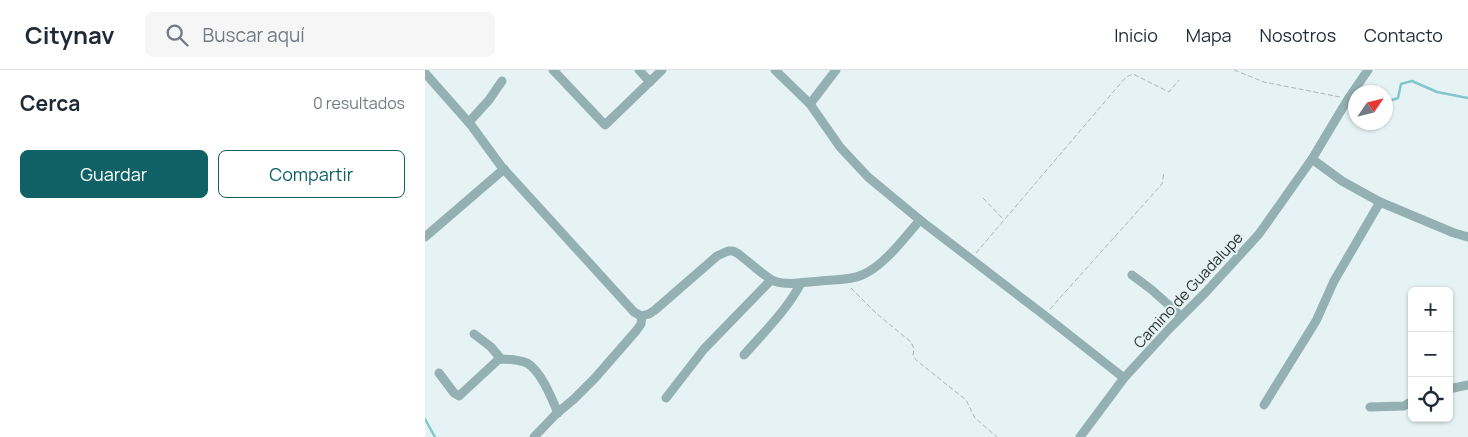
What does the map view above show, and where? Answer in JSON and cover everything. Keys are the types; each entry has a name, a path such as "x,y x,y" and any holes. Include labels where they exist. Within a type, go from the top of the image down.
{"street":[{"path":"553,70 605,125 662,70"},
{"path":"639,70 650,82"},
{"path":"775,70 810,104 826,128 858,168 920,220 1124,378"},
{"path":"810,104 836,70"},
{"name":"Camino de Guadalupe","path":"1357,85 1367,70"},
{"path":"425,74 469,122 504,169 634,312 642,316"},
{"path":"469,122 502,82"},
{"name":"Camino de Guadalupe","path":"1080,437 1124,378 1259,234 1312,160 1348,99"},
{"path":"1312,160 1341,181 1380,202 1468,237"},
{"path":"425,236 504,169"},
{"path":"1265,405 1317,321 1334,281 1380,202"},
{"path":"642,316 655,310 717,256 728,251 737,253 771,280 784,283 801,283 861,276 894,250 920,220"},
{"path":"1132,275 1181,316"},
{"path":"665,398 704,349 771,280"},
{"path":"744,354 785,309 796,294 801,283"},
{"path":"534,437 595,378 636,331 641,324 642,316"},
{"path":"474,334 491,347 501,359"},
{"path":"439,373 454,393 459,396 497,360 526,363 532,367 546,386 558,413"},
{"path":"1453,387 1468,385"},
{"path":"1370,407 1404,406 1408,404"}],"path":[{"path":"1233,70 1264,82 1348,99"},
{"path":"971,260 1126,77 1133,74 1169,92 1179,80"},
{"path":"1044,315 1162,184 1165,173"},
{"path":"983,198 1005,220"},
{"path":"843,279 871,308 911,342 913,355 916,360 962,396 969,404 975,418 997,437"}],"waterway":[{"path":"1393,100 1398,98 1401,84 1412,81 1437,92 1468,98"},
{"path":"425,419 435,437"}]}
